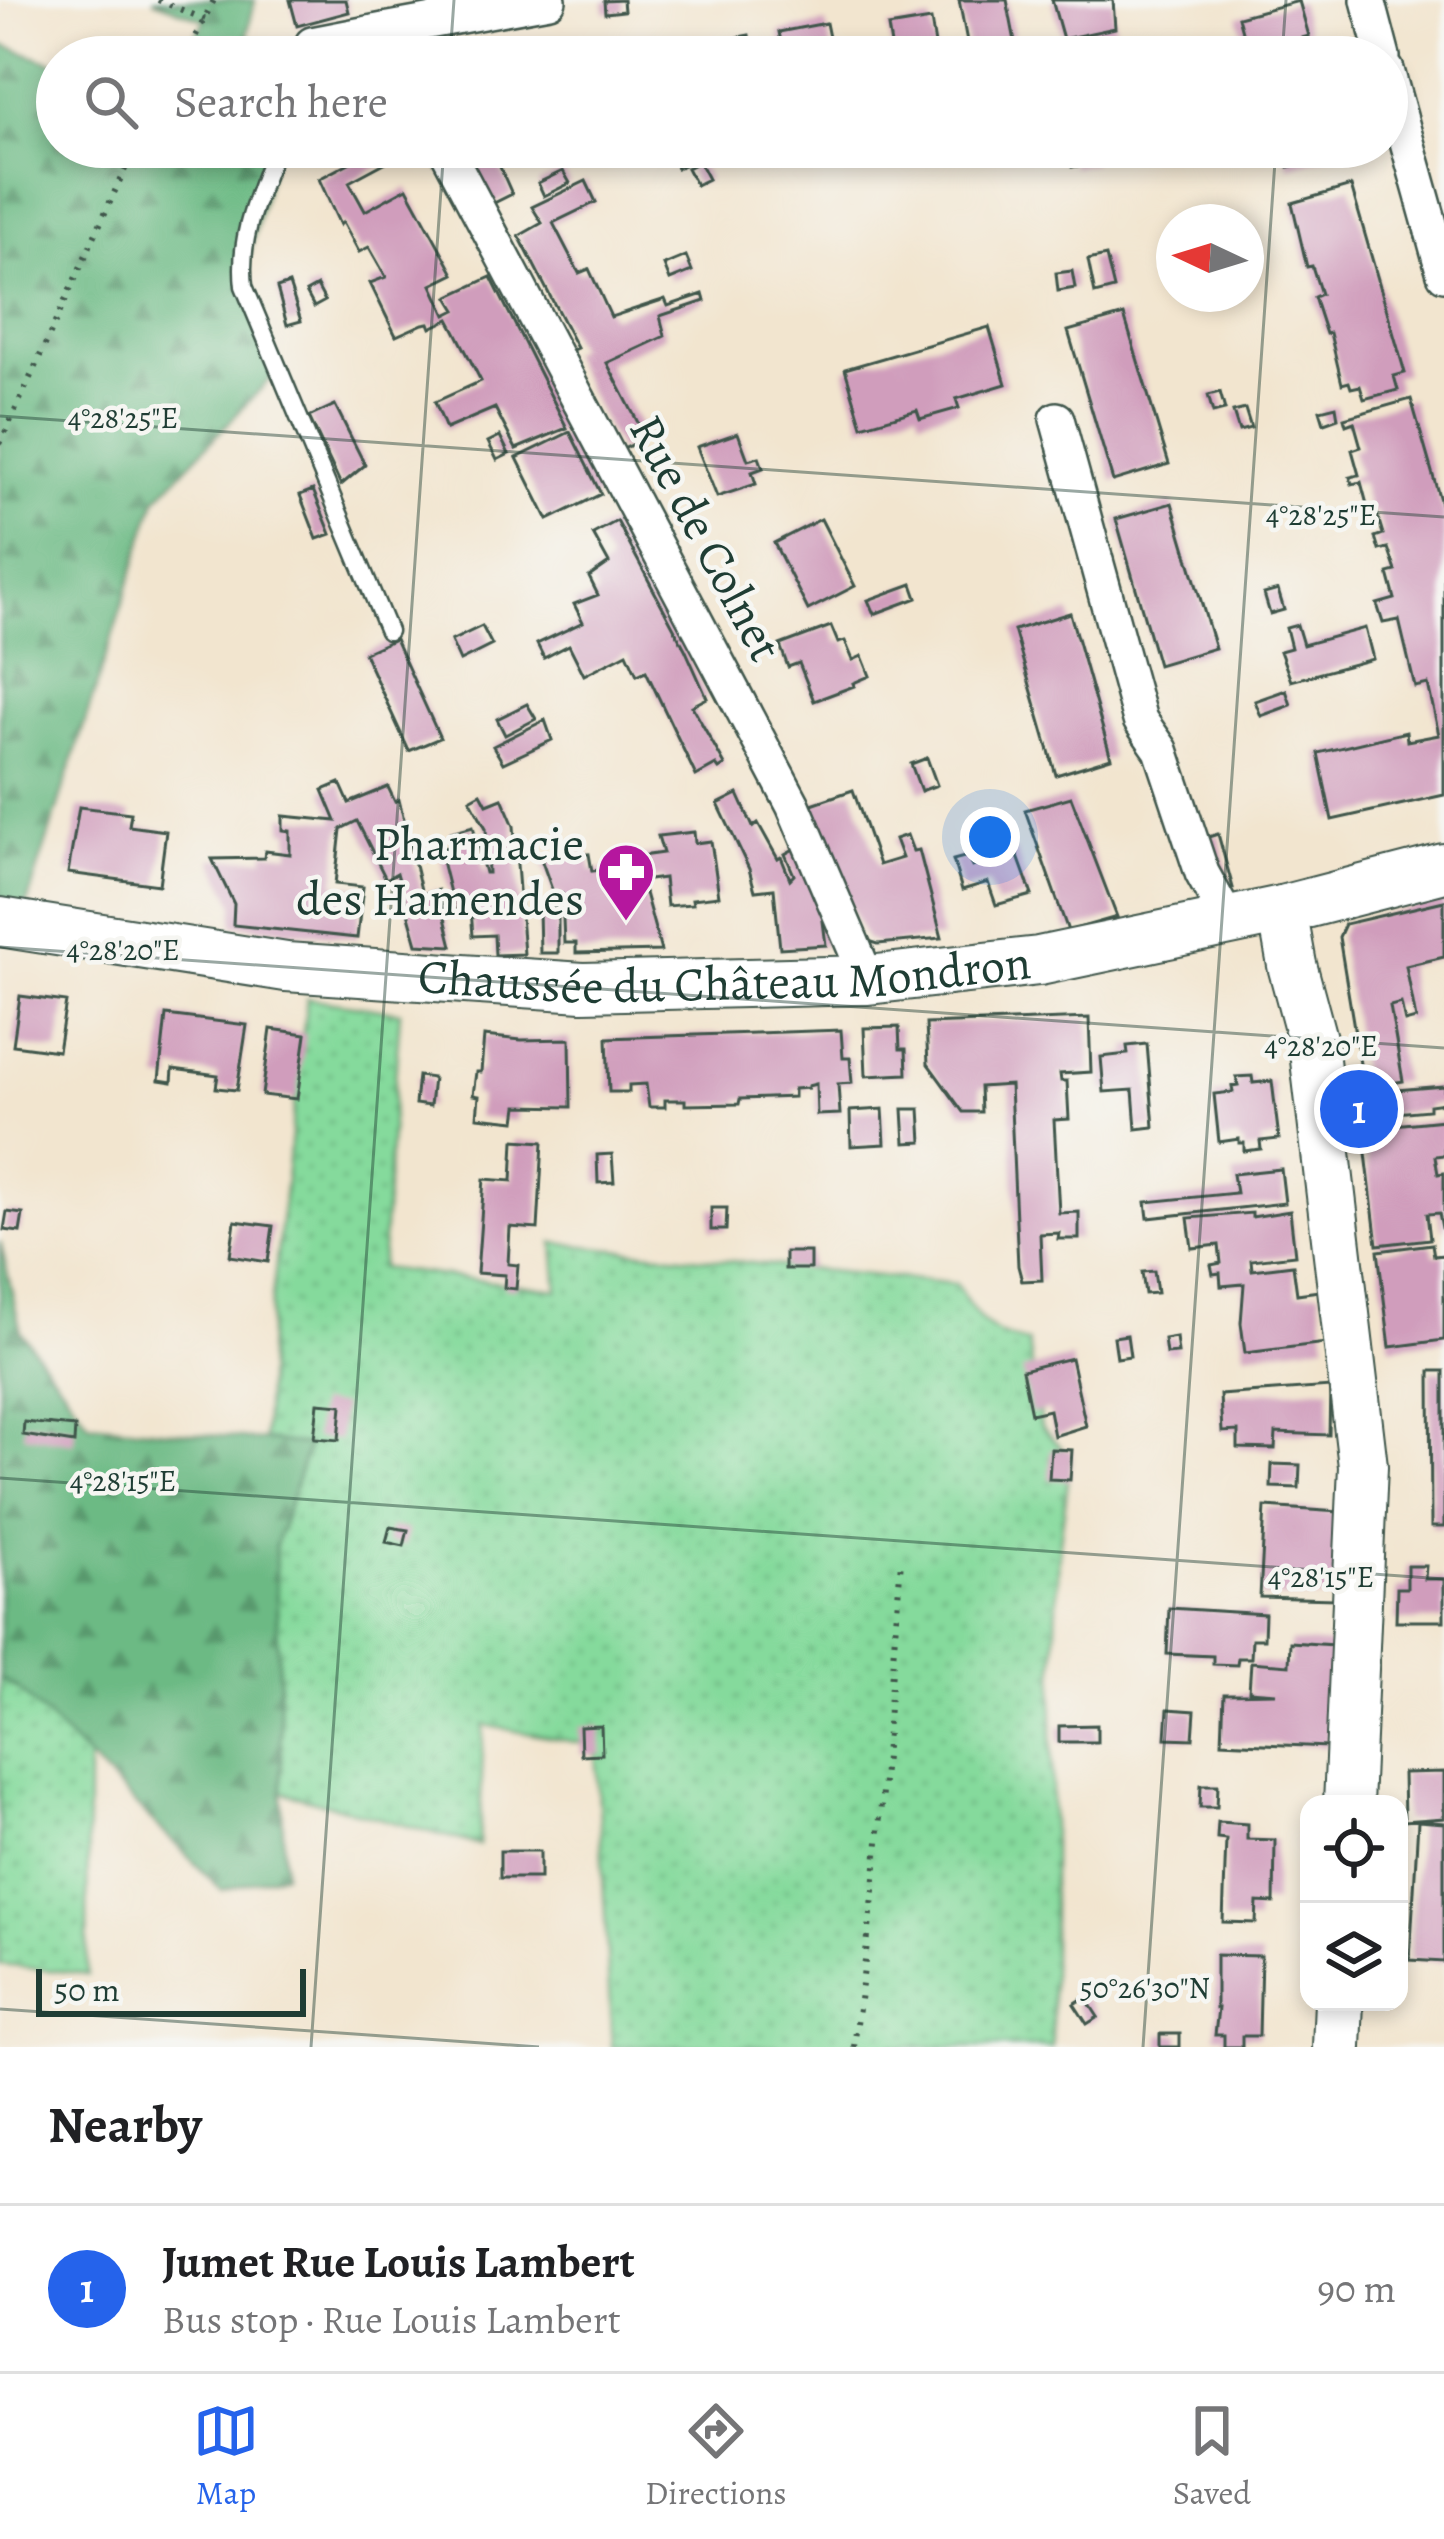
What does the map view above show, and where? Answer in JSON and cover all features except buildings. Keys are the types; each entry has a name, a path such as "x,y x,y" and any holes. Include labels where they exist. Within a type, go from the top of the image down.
{"main road":[{"name":"Chaussée du Château Mondron","path":"0,922 309,969 584,987 868,980 1039,961 1282,910 1444,868"},
{"path":"1282,910 1312,1043 1363,1466 1348,1795"},
{"path":"1337,2047 1339,2011"}],"street":[{"path":"420,36 549,0"},
{"path":"1367,0 1377,36"},
{"path":"1408,145 1444,274"},
{"name":"Rue de Colnet","path":"457,168 793,805 868,980"},
{"path":"1057,418 1140,720 1161,750 1202,873 1228,920"}],"lane":[{"path":"269,168 241,256 244,286 388,631"}],"path":[{"path":"158,0 206,20"},
{"path":"197,36 214,0"},
{"path":"0,444 125,168"},
{"path":"854,2047 874,1890 901,1561"}],"green space":[{"path":"153,0 255,0 249,36 195,36 205,20"},
{"path":"0,44 36,57 36,168 271,168 243,280 272,377 156,499 24,913 0,908"},
{"path":"307,998 400,1012 381,1268 558,1290 554,1243 956,1284 984,1323 1028,1343 1041,1427 1071,1458 1059,1549 1052,1729 1052,2047 612,2047 596,1746 484,1725 479,1845 282,1792 275,1546 308,1445 264,1440 268,1332"},
{"path":"0,1241 21,1332 89,1423 308,1445 275,1546 284,1873 222,1890 19,1690 0,1678"},
{"path":"0,1678 19,1690 88,1757 87,1974 0,1965"}],"place":[{"name":"Pharmacie des Hamendes","path":"626,923"},
{"name":"Jumet Rue Louis Lambert","path":"1359,1109"}]}
